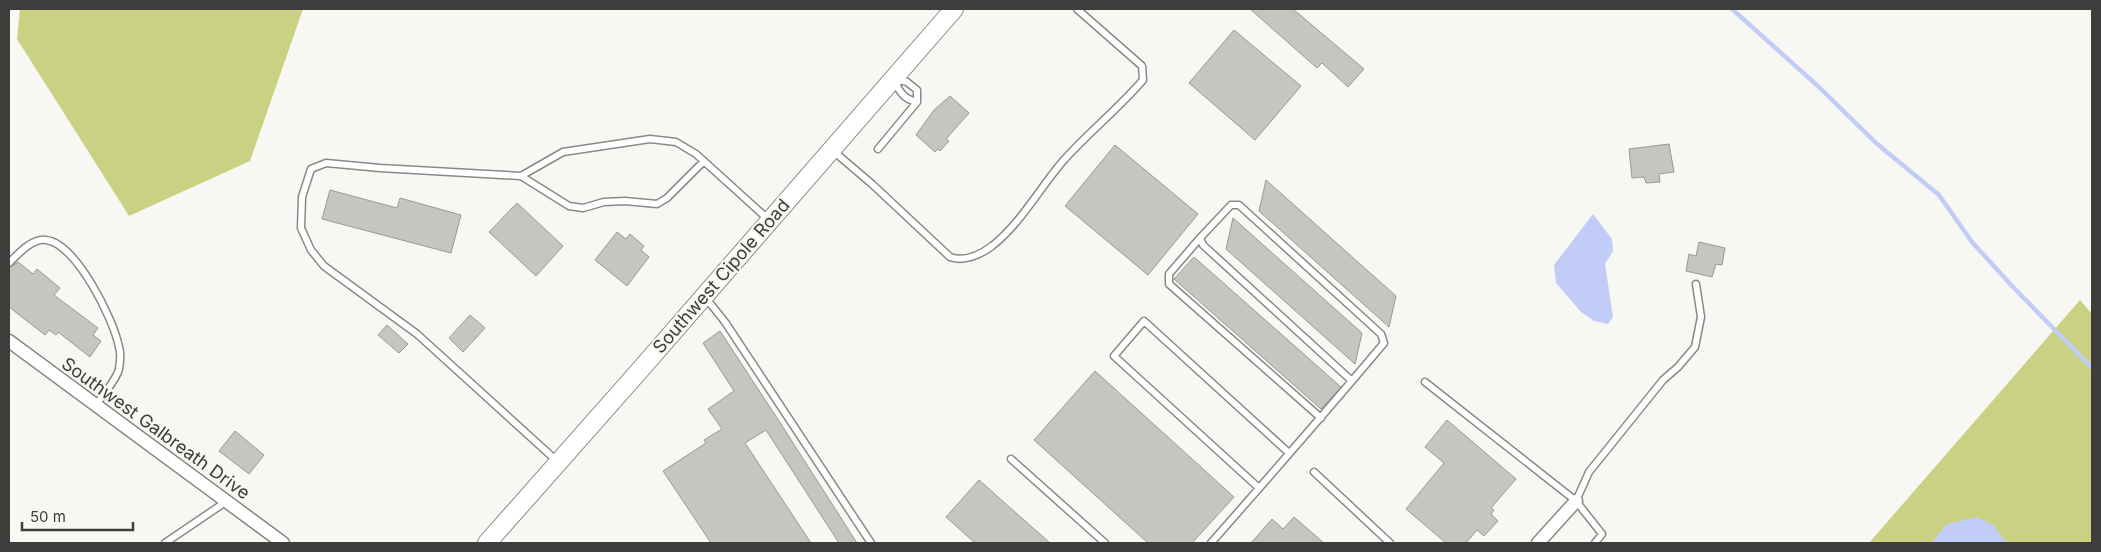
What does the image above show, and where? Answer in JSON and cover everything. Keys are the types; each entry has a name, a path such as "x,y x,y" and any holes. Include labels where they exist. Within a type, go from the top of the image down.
{"street":[{"name":"Southwest Cipole Road","path":"487,543 954,9"},
{"name":"Southwest Galbreath Drive","path":"9,341 283,543"},
{"path":"1538,543 1576,501"}],"lane":[{"path":"831,150 872,184 950,257 958,260 974,256 986,249 1014,225 1062,162 1095,126 1125,100 1143,80 1142,66 1077,9"},
{"path":"893,78 899,92 908,100 917,102"},
{"path":"878,149 917,102 917,90 907,82 893,78"},
{"path":"521,176 563,152 650,139 669,140 683,144 769,220"},
{"path":"558,462 417,334 324,266 311,250 301,228 302,197 311,169 326,163 521,176 569,206 583,208 604,202 625,201 657,204 667,198 704,161"},
{"path":"1211,543 1321,418 1384,343 1381,334 1239,205 1231,204 1169,274 1169,284 1321,418"},
{"path":"1200,238 1203,245 1352,381"},
{"path":"9,263 30,244 44,239 55,241 68,252 92,282 120,348 119,371 96,405"},
{"path":"1576,501 1589,472 1663,380 1678,367 1695,347 1700,317 1696,284"},
{"path":"704,296 725,322 872,543"},
{"path":"1259,488 1114,356 1144,321 1289,453"},
{"path":"1425,382 1576,501 1599,528 1602,534 1600,542"},
{"path":"1011,459 1105,543"},
{"path":"1314,472 1390,543"},
{"path":"165,543 227,501"}],"green space":[{"path":"20,9 303,9 250,161 129,216 17,39"},
{"path":"2080,300 2092,314 2092,543 1869,543"}],"water":[{"path":"1593,214 1612,239 1613,251 1605,264 1613,317 1608,324 1594,321 1581,312 1556,283 1554,265"},
{"path":"1976,517 1993,525 2007,543 1931,543 1947,524"}],"building":[{"path":"1250,9 1293,9 1364,69 1348,87 1322,63 1317,68"},
{"path":"1234,30 1301,86 1255,140 1189,83"},
{"path":"950,96 969,113 946,139 949,141 940,151 938,149 935,152 916,135 934,110"},
{"path":"1669,144 1674,172 1659,174 1660,182 1646,183 1644,177 1632,178 1629,149"},
{"path":"1115,145 1198,214 1148,275 1065,206"},
{"path":"1266,180 1396,296 1389,327 1259,211"},
{"path":"330,190 397,208 400,198 461,215 451,253 322,219"},
{"path":"517,203 563,246 536,276 489,232"},
{"path":"1233,218 1362,333 1355,364 1226,249"},
{"path":"617,232 626,239 630,234 644,246 641,250 649,257 627,286 595,260"},
{"path":"1699,242 1725,248 1722,265 1716,264 1712,277 1686,271 1689,254 1696,256"},
{"path":"1194,257 1341,387 1321,409 1174,279"},
{"path":"18,262 33,274 37,269 60,288 54,295 98,328 93,335 101,341 90,357 58,332 56,335 49,330 45,335 9,307 9,268"},
{"path":"470,315 485,328 463,352 449,338"},
{"path":"387,325 408,344 399,353 378,335"},
{"path":"720,331 857,543 839,543 766,430 745,443 811,543 711,543 663,471 706,443 704,440 722,429 708,409 734,391 703,343"},
{"path":"1095,371 1234,497 1192,543 1148,543 1034,440"},
{"path":"1447,420 1516,479 1491,508 1494,510 1491,514 1498,521 1484,536 1477,530 1466,543 1446,543 1406,509 1444,463 1425,447"},
{"path":"235,431 264,455 249,474 219,451"},
{"path":"979,480 1050,543 975,543 946,517"},
{"path":"1294,517 1324,543 1251,543 1272,519 1283,529"}],"waterway":[{"path":"1732,9 1820,88 1876,143 1939,195 1972,242 2092,368"}]}
